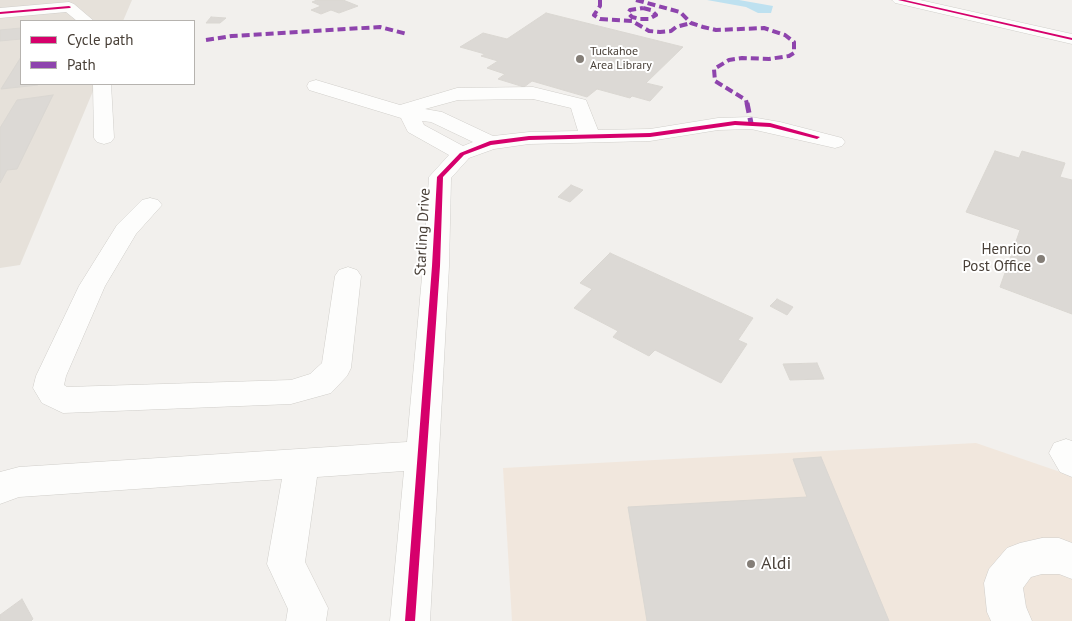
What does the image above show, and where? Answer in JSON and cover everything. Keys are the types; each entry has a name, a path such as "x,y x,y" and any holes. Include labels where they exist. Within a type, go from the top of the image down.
{"street":[{"path":"900,0 1072,39"},
{"path":"0,13 70,7 85,20"},
{"path":"102,85 104,138"},
{"path":"316,86 405,112 435,116 490,143"},
{"path":"405,112 457,94 533,93 580,104 590,135"},
{"path":"405,112 415,128 462,154"},
{"name":"Starling Drive","path":"410,621 423,455 440,176 462,154 490,143 529,138 650,135 718,124 751,123 770,125 826,140"},
{"path":"150,205 126,230 92,286 51,376 48,388 53,394 63,400 291,392 320,384 336,368 348,276"},
{"path":"0,488 19,482 423,455"},
{"path":"302,463 286,564 308,608 306,621"},
{"path":"1012,621 1007,612 1003,583 1020,561 1042,556 1059,556 1072,561"}],"shaded area":[{"path":"0,0 132,0 123,20 20,20 20,85 96,85 20,265 0,268"},
{"path":"976,443 1072,476 1072,621 512,621 503,468"}],"water":[{"path":"707,0 739,0 773,6 771,13 758,13 746,7"}],"building":[{"path":"317,0 343,0 358,6 339,13 331,10 321,14 311,10 321,6 312,2"},
{"name":"Tuckahoe Area Library","path":"546,13 683,47 646,83 663,87 650,101 597,89 587,97 532,81 524,87 498,79 505,74 487,68 498,61 481,56 485,54 460,47 483,33 507,39"},
{"path":"211,17 226,18 220,23 206,23"},
{"path":"20,28 20,39 0,41 0,30"},
{"path":"20,59 20,85 38,85 1,89"},
{"path":"53,95 17,169 7,170 0,183 0,128 17,100"},
{"name":"Henrico Post Office","path":"995,151 1019,158 1022,151 1065,163 1060,177 1072,180 1072,314 1000,287 1020,230 966,212"},
{"path":"571,185 583,190 570,202 558,197"},
{"path":"610,253 753,318 738,340 747,344 721,383 655,350 649,356 613,337 618,331 574,308 592,289 580,283"},
{"path":"777,299 793,307 787,315 770,306"},
{"path":"817,363 824,379 790,380 783,364"},
{"name":"Aldi","path":"821,457 889,621 647,621 628,507 807,497 793,459"},
{"path":"22,599 33,619 31,621 0,621 0,615"}],"marked path":[{"path":"600,0 600,6 594,15 600,19 632,21 649,31 660,32 671,31 676,27 691,23"},
{"path":"636,0 680,12 691,23 703,27 716,30 764,28 785,35 794,42 794,53 789,56 769,59 742,58 729,60 714,69 715,81 746,100 751,123"},
{"path":"643,8 651,10 656,15 649,19 640,19 632,17 628,13 630,10 643,8"},
{"path":"206,40 232,36 380,27 407,34"}],"cycle path":[{"path":"900,0 1072,39"},
{"path":"0,13 69,7"},
{"path":"410,621 436,266 440,177 462,154 490,143 529,138 650,135 735,123 770,125 817,137"}],"place":[{"name":"Tuckahoe Area Library","path":"580,59"},
{"name":"Henrico Post Office","path":"1041,259"},
{"name":"Aldi","path":"751,564"}]}
